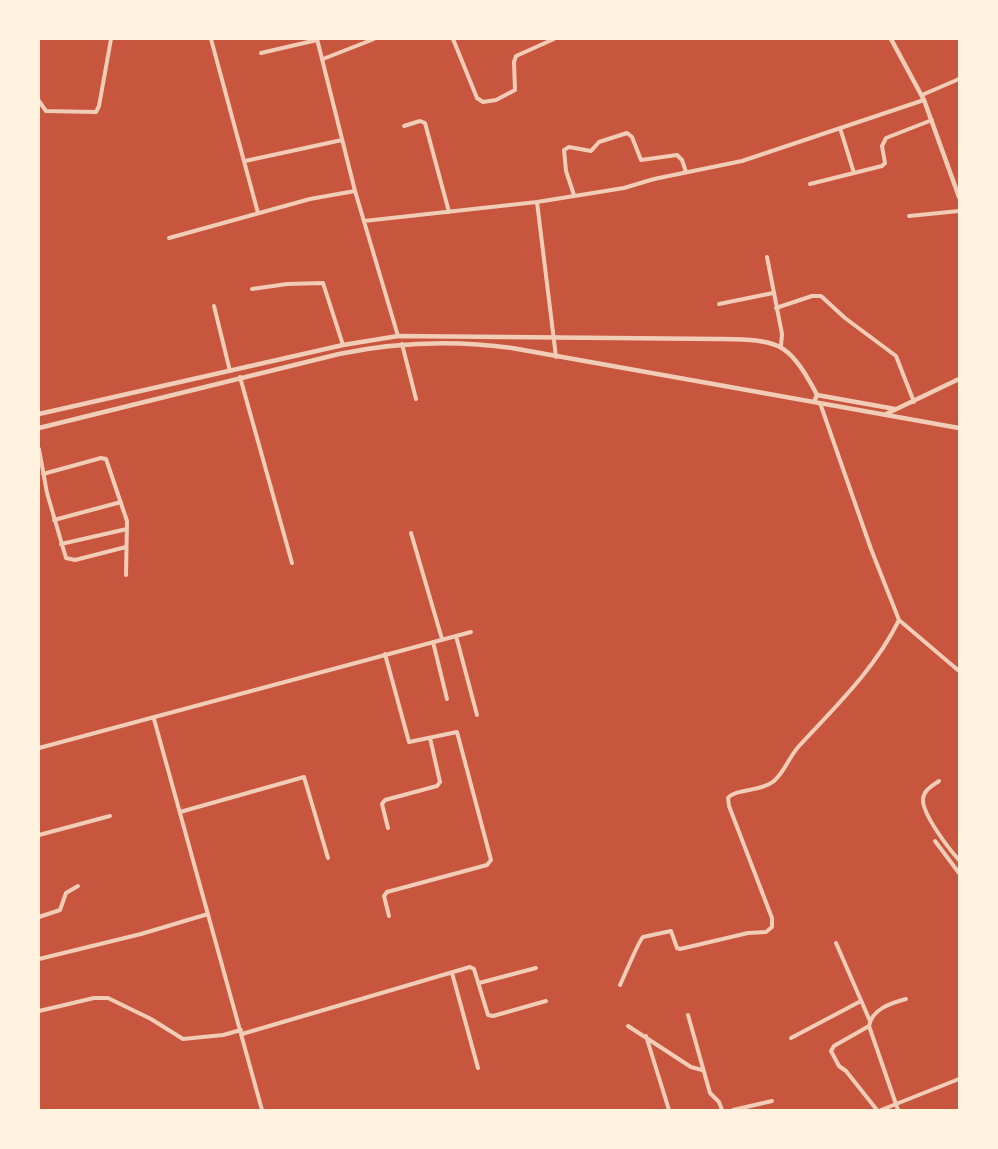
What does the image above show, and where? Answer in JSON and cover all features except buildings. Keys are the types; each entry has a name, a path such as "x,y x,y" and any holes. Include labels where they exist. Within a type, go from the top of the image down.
{"street":[{"path":"39,101 46,111 96,112 99,106 111,39"},
{"path":"211,39 233,127 245,161 258,213"},
{"path":"261,53 317,39 355,191 398,336"},
{"path":"323,59 374,39"},
{"path":"453,39 477,98 483,102 496,100 515,90 514,62 516,56 554,39"},
{"path":"893,40 923,98 959,197"},
{"path":"364,220 537,202 624,188 686,172 742,161 923,98 959,79"},
{"path":"810,184 884,165 882,146 888,137 932,120"},
{"path":"404,126 420,121 425,123 449,212"},
{"path":"840,128 854,173"},
{"path":"574,195 566,171 564,150 569,147 591,151 599,142 621,134 627,134 632,137 641,160 677,155 682,160 686,172"},
{"path":"245,161 342,140"},
{"path":"169,238 310,199 355,191"},
{"path":"537,202 556,357"},
{"path":"909,216 959,210"},
{"path":"767,257 782,334 781,346"},
{"path":"252,290 287,284 323,283 343,346"},
{"path":"719,304 773,293"},
{"path":"776,308 812,296 822,296 845,318 896,356 914,402"},
{"path":"214,306 230,371"},
{"path":"490,335 491,345"},
{"path":"39,414 343,346 398,336 490,335 752,340 781,346 799,363 817,395"},
{"path":"39,428 338,354 402,344 456,342 491,345 959,428"},
{"path":"402,344 416,399"},
{"path":"240,377 292,563"},
{"path":"886,414 914,402 959,378"},
{"path":"134,393 137,403"},
{"path":"814,402 817,395"},
{"path":"817,395 895,409"},
{"path":"820,403 871,549 899,620 959,671"},
{"path":"39,449 43,474 64,555 71,560 126,547"},
{"path":"43,474 104,458 108,462 122,502 127,529 126,575"},
{"path":"54,520 122,502"},
{"path":"61,544 127,529"},
{"path":"411,533 442,639"},
{"path":"620,985 635,954 639,940 643,937 671,931 677,948 680,949 770,929 773,924 772,918 729,806 728,798 734,794 763,788 775,780 797,748 871,666 899,620"},
{"path":"39,748 154,719 385,654 471,632"},
{"path":"456,636 477,715"},
{"path":"433,642 447,699"},
{"path":"385,654 408,740 411,743 457,732 491,860 487,865 387,892 384,896 389,916"},
{"path":"154,719 262,1110"},
{"path":"388,828 382,804 384,800 437,786 440,782 430,738"},
{"path":"180,812 304,777 328,858"},
{"path":"938,781 928,789 923,797 924,806 946,845 959,860"},
{"path":"39,835 110,816"},
{"path":"935,841 959,873"},
{"path":"39,917 59,911 64,905 66,892 78,886"},
{"path":"39,959 141,934 208,914"},
{"path":"836,943 861,1001 898,1110"},
{"path":"39,1011 94,998 108,998 151,1019 183,1039 241,1032 472,968 486,1013 490,1016 546,1001"},
{"path":"478,983 536,968"},
{"path":"452,973 478,1068"},
{"path":"906,998 881,1008 869,1023 834,1046 830,1051 839,1066 879,1110 959,1079"},
{"path":"791,1038 861,1001"},
{"path":"688,1015 710,1094 719,1102 722,1110"},
{"path":"628,1026 691,1067 702,1070"},
{"path":"646,1036 669,1110"},
{"path":"733,1110 772,1101"}]}
